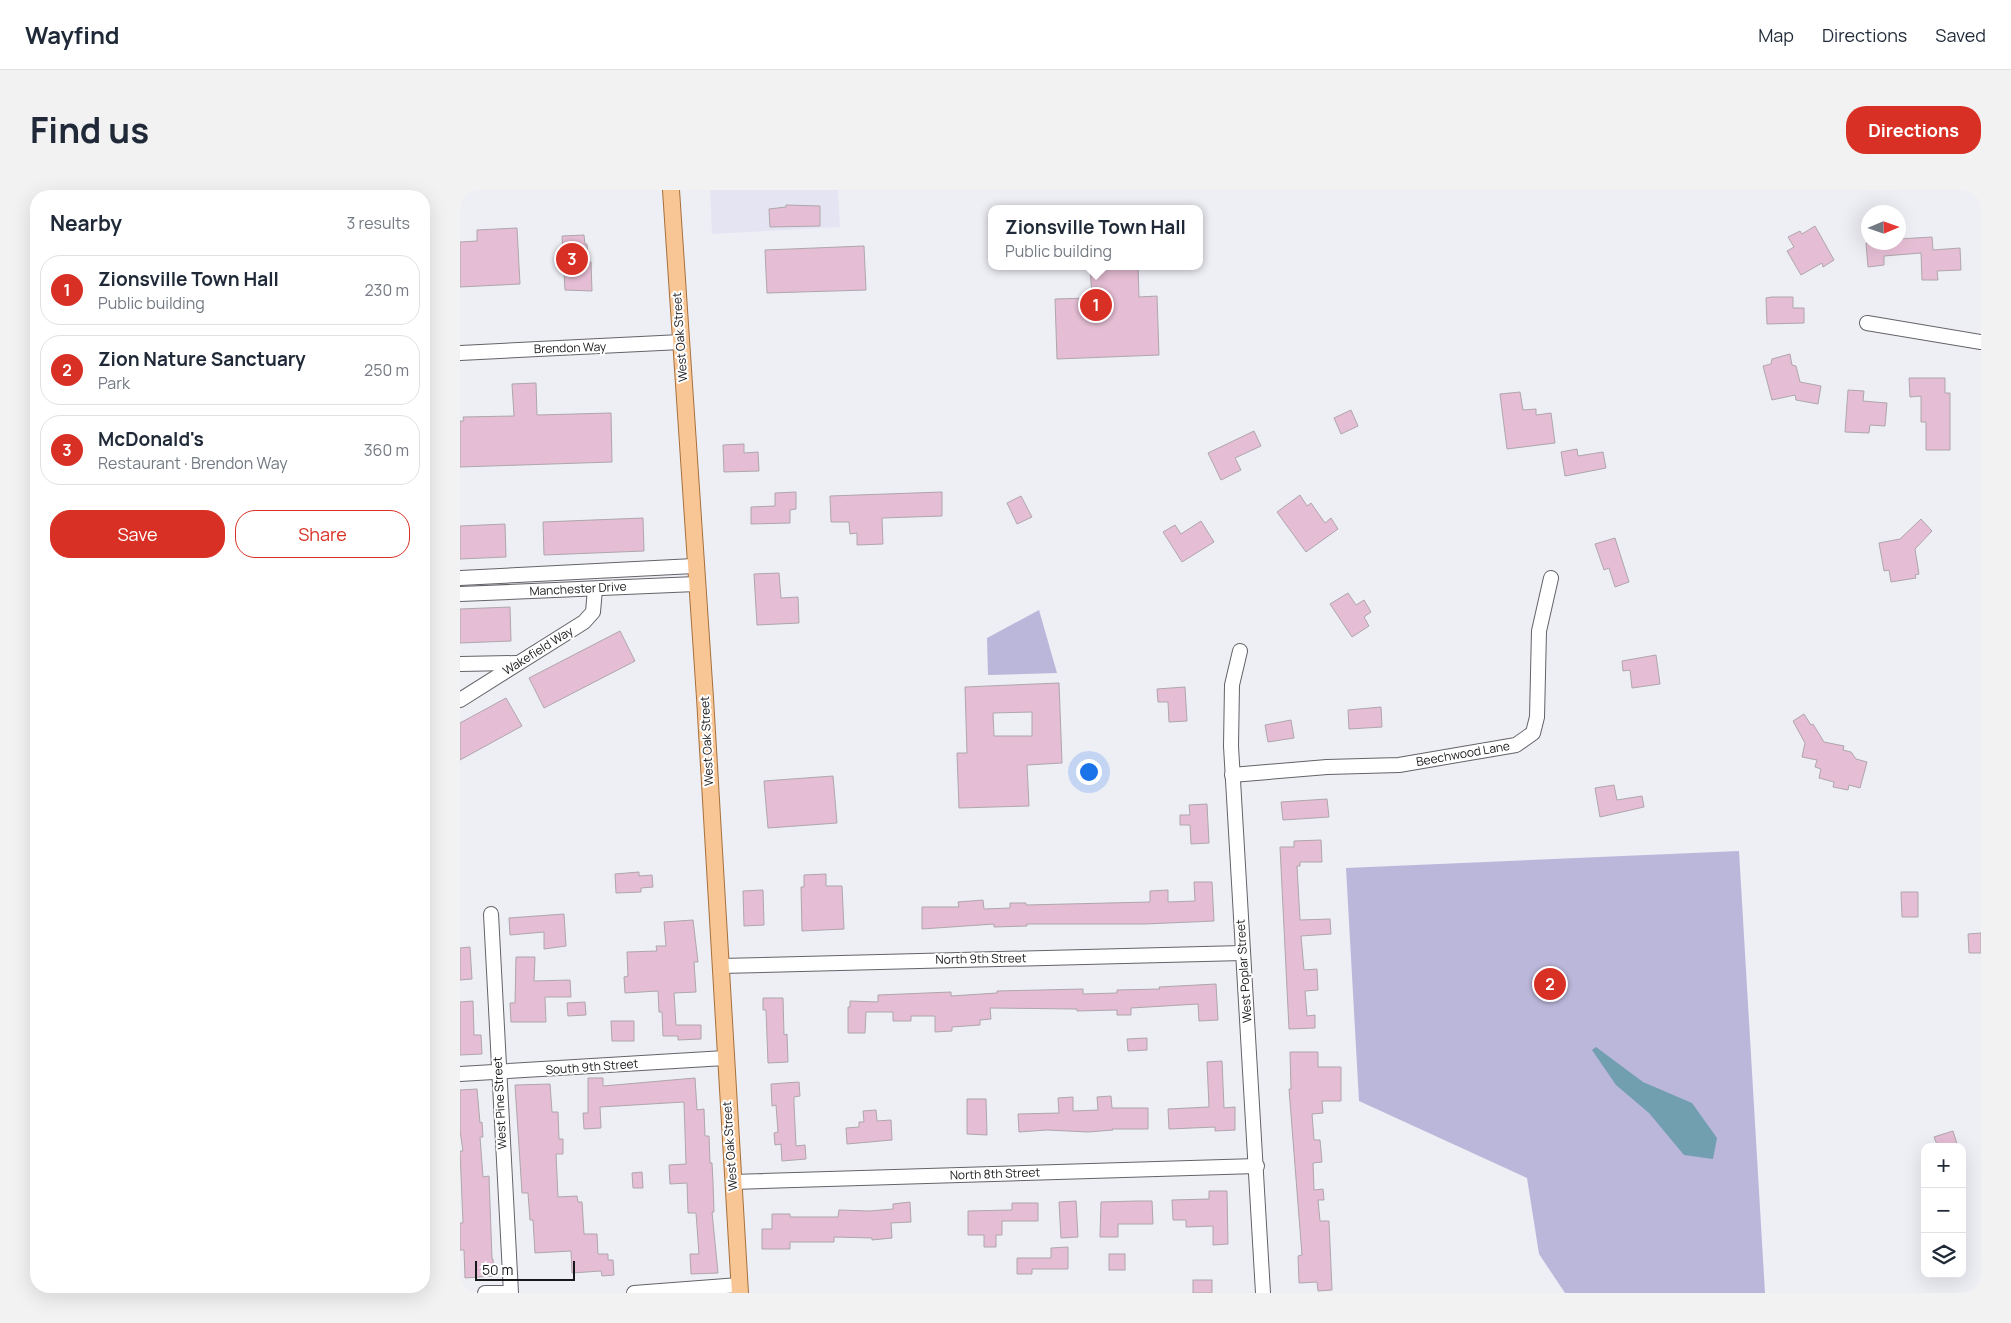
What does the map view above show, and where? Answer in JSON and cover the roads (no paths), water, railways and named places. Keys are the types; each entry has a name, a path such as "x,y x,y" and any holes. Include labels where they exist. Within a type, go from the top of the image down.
{"main road":[{"name":"West Oak Street","path":"671,190 694,566 705,698 740,1289"}],"street":[{"path":"1867,323 1981,342"},
{"name":"Brendon Way","path":"460,353 680,342"},
{"name":"Manchester Drive","path":"460,578 694,566"},
{"name":"Beechwood Lane","path":"1232,775 1328,767 1399,765 1516,745 1532,733 1537,717 1539,631 1551,578"},
{"name":"Manchester Drive","path":"460,594 696,584"},
{"name":"Wakefield Way","path":"460,700 584,622 593,612 595,589"},
{"name":"West Poplar Street","path":"1240,651 1232,685 1232,775 1257,1166 1263,1293"},
{"path":"460,664 517,663"},
{"name":"West Pine Street","path":"491,914 511,1293"},
{"name":"North 9th Street","path":"720,966 1243,953"},
{"name":"South 9th Street","path":"460,1074 725,1058"},
{"name":"North 8th Street","path":"733,1182 1257,1166"},
{"path":"634,1293 740,1289"},
{"path":"486,1293 505,1293"}],"water":[{"path":"1596,1047 1643,1082 1692,1103 1717,1138 1713,1159 1684,1155 1649,1113 1616,1085 1592,1050"}],"place":[{"name":"McDonald's","path":"572,259"},
{"name":"Zionsville Town Hall","path":"1096,305"},
{"name":"Zion Nature Sanctuary","path":"1550,984"}]}
